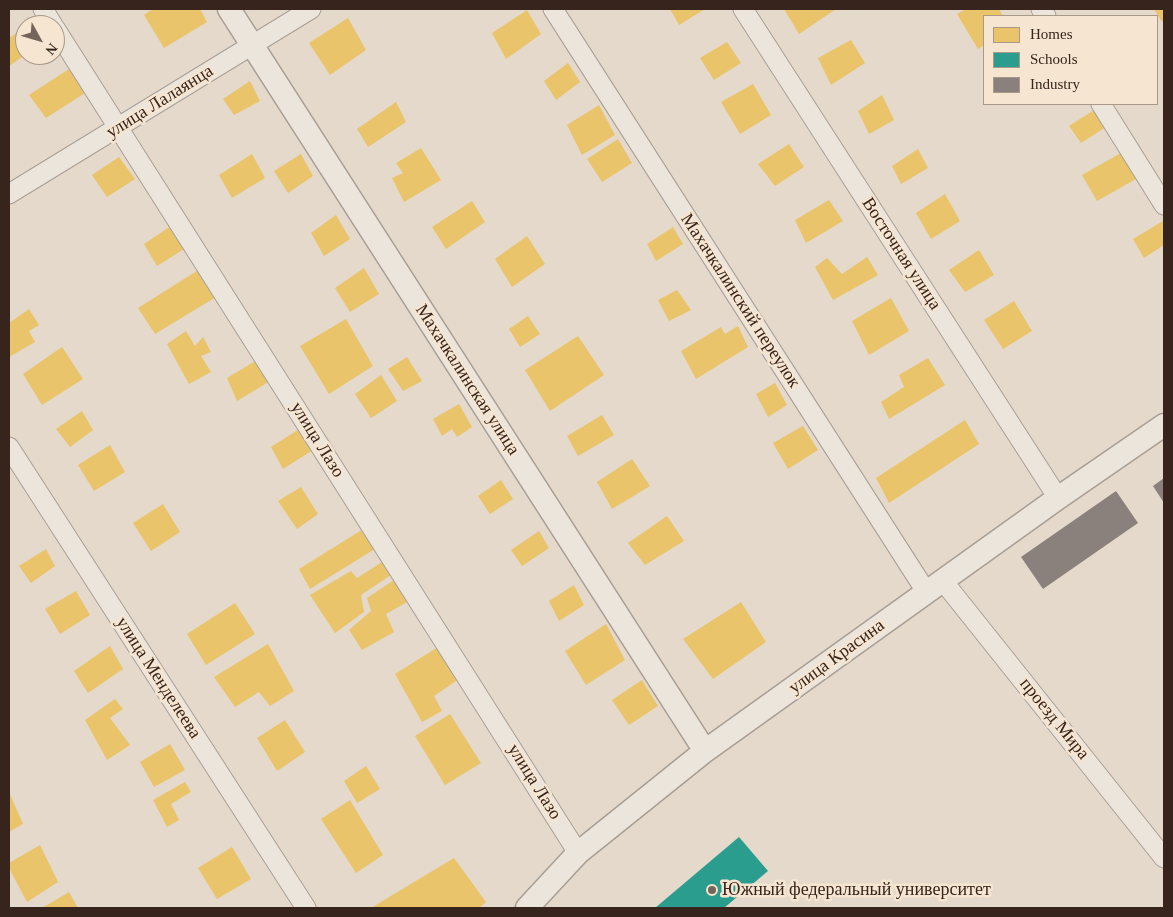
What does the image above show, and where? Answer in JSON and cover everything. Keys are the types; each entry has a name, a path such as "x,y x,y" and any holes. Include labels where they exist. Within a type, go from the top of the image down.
{"street":[{"name":"Махачкалинская улица","path":"229,9 705,751"},
{"name":"улица Лалаянца","path":"9,194 311,9"},
{"name":"Махачкалинский переулок","path":"553,9 935,587"},
{"name":"Восточная улица","path":"743,9 1058,498"},
{"name":"улица Лазо","path":"65,43 578,853"},
{"path":"1102,105 1164,205"},
{"name":"улица Красина","path":"527,908 578,853 705,751 1058,498 1164,426"},
{"name":"улица Менделеева","path":"9,447 306,908"},
{"name":"проезд Мира","path":"935,587 1164,858"}],"building: Homes":[{"path":"153,9 200,9 207,22 164,48 144,15"},
{"path":"670,9 705,9 679,25"},
{"path":"784,9 836,9 799,34"},
{"path":"966,9 999,9 1002,15 983,15 983,46 978,49 957,14"},
{"path":"1154,9 1164,9 1164,20 1162,22"},
{"path":"527,10 541,34 506,59 492,33"},
{"path":"348,18 366,50 330,75 309,43"},
{"path":"15,34 15,62 9,66 9,38"},
{"path":"851,40 865,63 831,85 818,58"},
{"path":"727,42 741,63 714,80 700,58"},
{"path":"568,63 580,82 556,100 544,81"},
{"path":"69,69 85,93 46,118 29,95"},
{"path":"250,81 260,101 234,115 223,99"},
{"path":"753,84 771,115 740,134 721,102"},
{"path":"882,95 894,120 869,134 858,111"},
{"path":"396,102 406,122 368,147 357,129"},
{"path":"599,105 615,135 582,155 567,125"},
{"path":"1094,110 1106,127 1081,143 1069,126"},
{"path":"618,139 632,163 602,182 587,159"},
{"path":"789,144 804,167 775,186 758,164"},
{"path":"421,148 441,180 404,202 392,178 403,173 396,163"},
{"path":"918,149 928,168 901,184 892,166"},
{"path":"1121,153 1136,179 1097,201 1082,175"},
{"path":"252,154 265,178 232,198 219,175"},
{"path":"301,154 313,176 288,193 274,171"},
{"path":"119,157 135,179 107,197 92,175"},
{"path":"945,194 960,221 931,239 916,213"},
{"path":"829,200 843,221 806,243 795,220"},
{"path":"472,201 485,222 446,249 432,227"},
{"path":"336,215 350,239 324,256 311,233"},
{"path":"1163,221 1164,245 1144,258 1133,239"},
{"path":"171,226 184,249 157,266 144,244"},
{"path":"673,227 683,244 656,261 647,244"},
{"path":"527,236 545,264 512,287 495,259"},
{"path":"979,250 994,275 965,292 949,270"},
{"path":"867,257 878,275 833,300 815,267 827,258 842,274"},
{"path":"364,268 379,294 350,312 335,288"},
{"path":"200,269 216,297 155,334 138,308"},
{"path":"677,290 691,310 669,321 658,300"},
{"path":"891,298 909,331 869,355 852,321"},
{"path":"1014,301 1032,331 1003,349 984,320"},
{"path":"29,309 39,325 29,331 35,342 9,357 9,323"},
{"path":"528,316 540,334 520,347 509,329"},
{"path":"346,319 373,366 329,394 300,346"},
{"path":"738,326 748,347 696,379 681,351 721,327 725,334"},
{"path":"186,331 195,346 203,337 211,352 201,356 211,372 189,384 167,344"},
{"path":"578,336 604,375 550,411 525,370"},
{"path":"62,347 83,379 42,405 23,374"},
{"path":"407,357 422,381 403,391 388,369"},
{"path":"928,358 945,385 889,419 881,402 904,387 899,375"},
{"path":"257,360 270,381 237,401 227,378"},
{"path":"381,375 397,401 371,418 355,394"},
{"path":"775,383 787,405 768,417 756,394"},
{"path":"459,404 472,427 457,437 452,429 442,436 433,419"},
{"path":"82,411 93,430 70,447 56,429"},
{"path":"602,415 614,435 578,456 567,436"},
{"path":"965,420 979,444 889,503 876,478"},
{"path":"803,426 818,450 788,469 773,443"},
{"path":"301,428 313,450 283,469 271,447"},
{"path":"110,445 125,472 94,491 78,465"},
{"path":"632,459 650,486 612,509 597,482"},
{"path":"501,480 513,499 490,514 478,496"},
{"path":"301,487 318,514 297,529 278,501"},
{"path":"163,504 180,532 151,551 133,523"},
{"path":"667,516 684,541 645,565 628,543"},
{"path":"365,528 378,547 310,589 299,569"},
{"path":"539,531 549,548 522,566 511,550"},
{"path":"46,549 55,566 31,583 19,566"},
{"path":"382,562 391,575 361,595 364,612 335,633 310,595 351,571 357,578"},
{"path":"397,578 409,601 386,614 394,632 362,650 349,630 371,611 367,598"},
{"path":"574,585 584,605 559,621 549,601"},
{"path":"76,591 90,615 60,634 45,609"},
{"path":"741,602 766,642 713,679 683,639"},
{"path":"235,603 255,634 206,665 187,634"},
{"path":"606,624 625,660 586,685 565,651"},
{"path":"268,644 294,691 270,706 259,692 235,707 214,677"},
{"path":"110,646 123,669 88,693 74,671"},
{"path":"438,647 459,679 434,696 442,711 422,722 395,674"},
{"path":"642,680 658,706 629,725 612,700"},
{"path":"115,699 123,709 110,718 130,745 107,760 85,720"},
{"path":"450,714 481,763 445,785 415,736"},
{"path":"285,720 305,752 277,771 257,738"},
{"path":"170,744 185,770 154,787 140,762"},
{"path":"366,766 380,789 357,803 344,781"},
{"path":"185,782 191,792 171,804 179,820 167,827 153,800"},
{"path":"9,792 23,824 9,832"},
{"path":"350,800 383,855 356,873 321,819"},
{"path":"40,845 58,882 27,902 9,868 9,863"},
{"path":"232,847 251,879 217,899 198,868"},
{"path":"454,858 486,902 479,908 371,908"},
{"path":"69,892 78,908 42,908"}],"building: Schools":[{"name":"Южный федеральный университет","path":"739,837 768,871 724,908 655,908"}],"building: Industry":[{"path":"1164,478 1164,503 1153,486"},
{"path":"1116,491 1138,523 1043,589 1021,557"}],"place":[{"name":"Южный федеральный университет","path":"712,890"}]}
